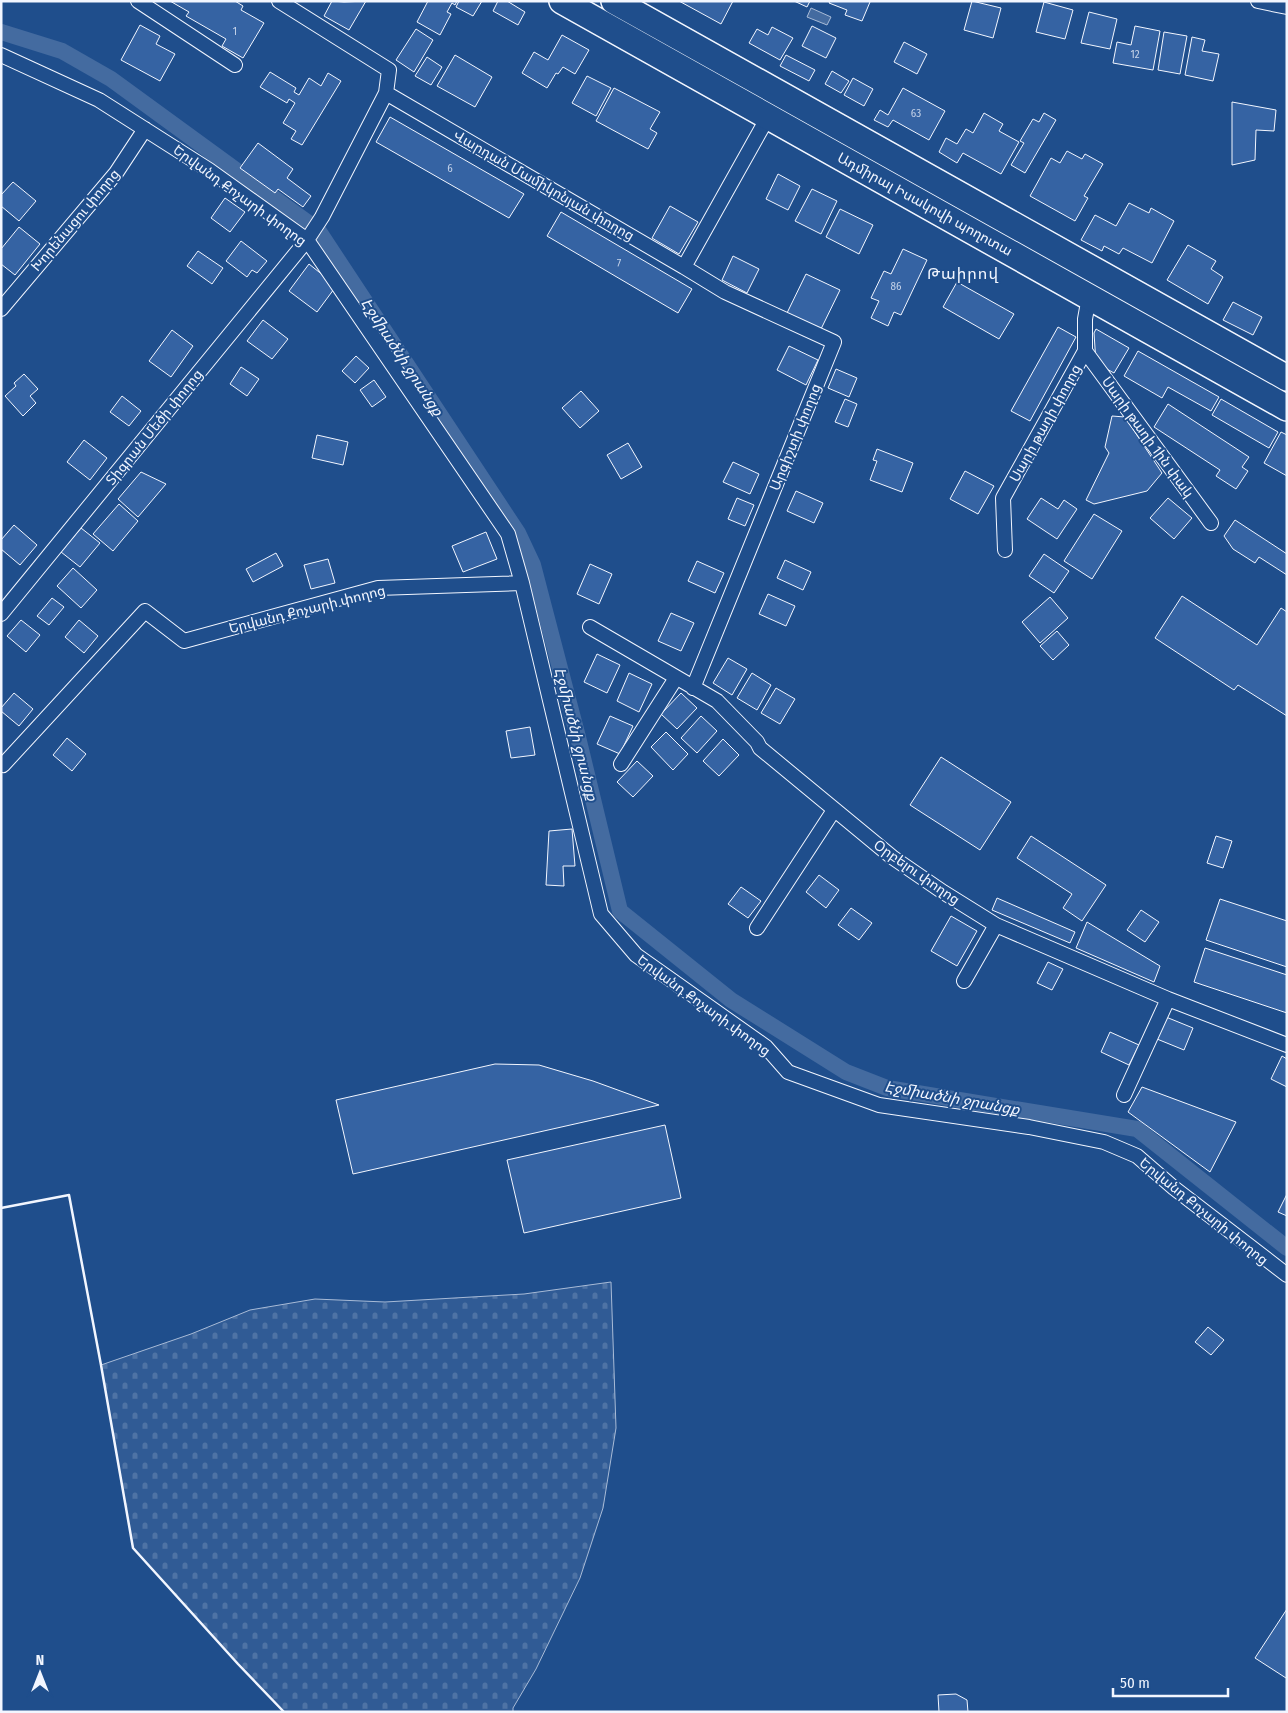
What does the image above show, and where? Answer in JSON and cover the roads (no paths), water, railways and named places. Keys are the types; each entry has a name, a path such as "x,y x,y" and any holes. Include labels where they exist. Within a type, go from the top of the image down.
{"highway":[{"name":"Ադմիրալ Իսակովի պողոտա","path":"562,1 1287,408"},
{"name":"Ադմիրալ Իսակովի պողոտա","path":"614,1 1287,378"}],"street":[{"path":"138,1 235,65"},
{"path":"280,1 389,70 386,93"},
{"path":"1258,1 1287,7"},
{"name":"Երվանդ Քոչարի փողոց","path":"1,55 99,100 146,128 307,240 508,534 522,583 601,914 636,955 766,1047 788,1072 879,1105 1029,1127 1104,1142 1136,1156 1174,1188 1287,1275"},
{"name":"Տիգրան Մեծի փողոց","path":"1,614 307,240 322,217 386,93"},
{"name":"Վարդան Մամիկոնյան փողոց","path":"386,93 684,267"},
{"path":"684,267 768,117"},
{"name":"Խորենացու փողոց","path":"1,309 116,173 146,128"},
{"name":"Արգիշտի փողոց","path":"684,267 726,292 834,342 693,688"},
{"name":"Սարի թաղի փողոց","path":"1005,550 1003,498 1085,351 1085,320 1089,297"},
{"name":"Սարի թաղի 1ին փակ","path":"1085,351 1212,523"},
{"name":"Երվանդ Քոչարի փողոց","path":"2,765 146,611 184,641 378,588 522,583"},
{"name":"Օրբելու փողոց","path":"590,627 717,701 757,742 760,748 892,857 996,925 1168,999 1287,1045"},
{"path":"621,764 676,678"},
{"path":"756,928 834,810"},
{"path":"964,981 996,925"},
{"path":"1124,1095 1168,999"}],"water":[{"path":"811,8 831,17 827,25 807,17"}],"waterway":[{"name":"Էջմիածնի ջրանցք","path":"1,32 62,51 111,79 318,230 518,533 533,565 578,737 620,911 731,1000 846,1072 887,1088 1137,1129 1287,1248"}],"district":[{"name":"Թաիրով","path":"963,273"}]}
